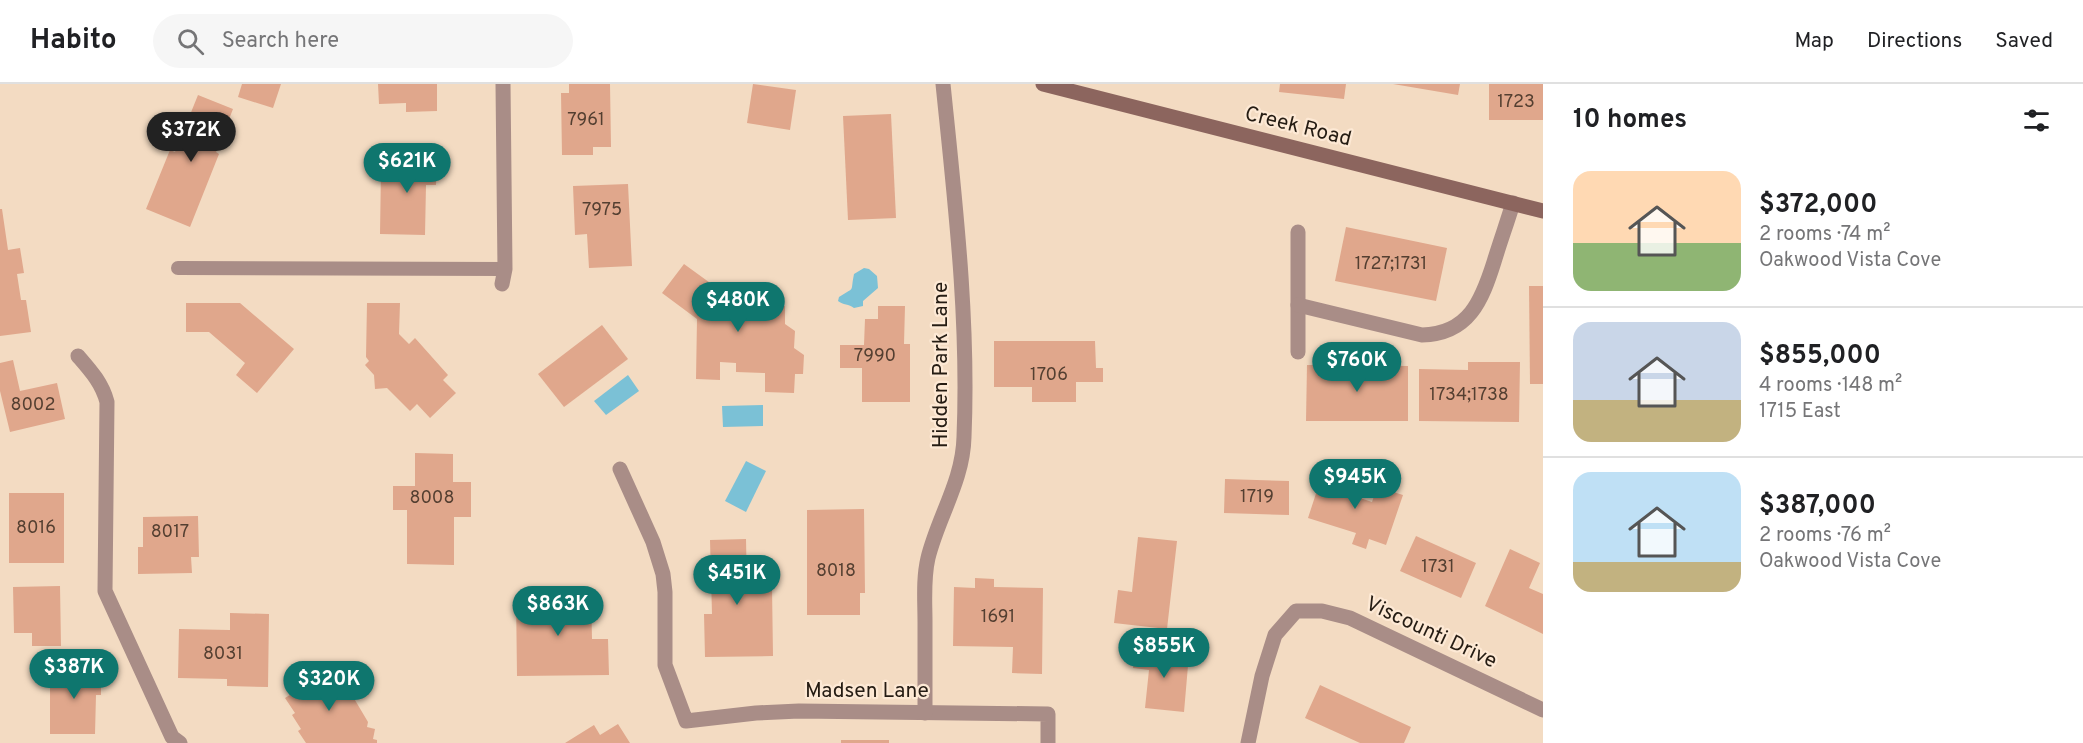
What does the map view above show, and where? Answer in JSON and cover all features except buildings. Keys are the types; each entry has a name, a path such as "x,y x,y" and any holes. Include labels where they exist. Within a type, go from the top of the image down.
{"street":[{"path":"503,84 504,276"},
{"name":"Hidden Park Lane","path":"925,713 926,570 934,540 961,467 964,439 961,266 944,84"},
{"name":"Creek Road","path":"1043,84 1543,211"},
{"path":"1298,305 1422,335 1448,330 1475,309 1484,294 1513,203"},
{"path":"1298,232 1298,352"},
{"path":"78,356 104,390 107,402 105,591 172,737 180,743"},
{"name":"Madsen Lane","path":"620,469 653,542 663,574 665,665 686,722 756,713 799,711 1048,714 1048,743"},
{"name":"Viscounti Drive","path":"1248,743 1262,675 1275,635 1296,611 1322,611 1350,618 1543,710"}],"lane":[{"path":"178,268 504,276"}],"water":[{"path":"864,268 877,276 878,288 863,301 863,306 854,308 838,301 839,297 851,289 854,274"},
{"path":"628,375 639,391 606,415 594,401"},
{"path":"763,405 763,426 723,427 722,406"},
{"path":"746,461 766,471 746,512 725,501"}]}
